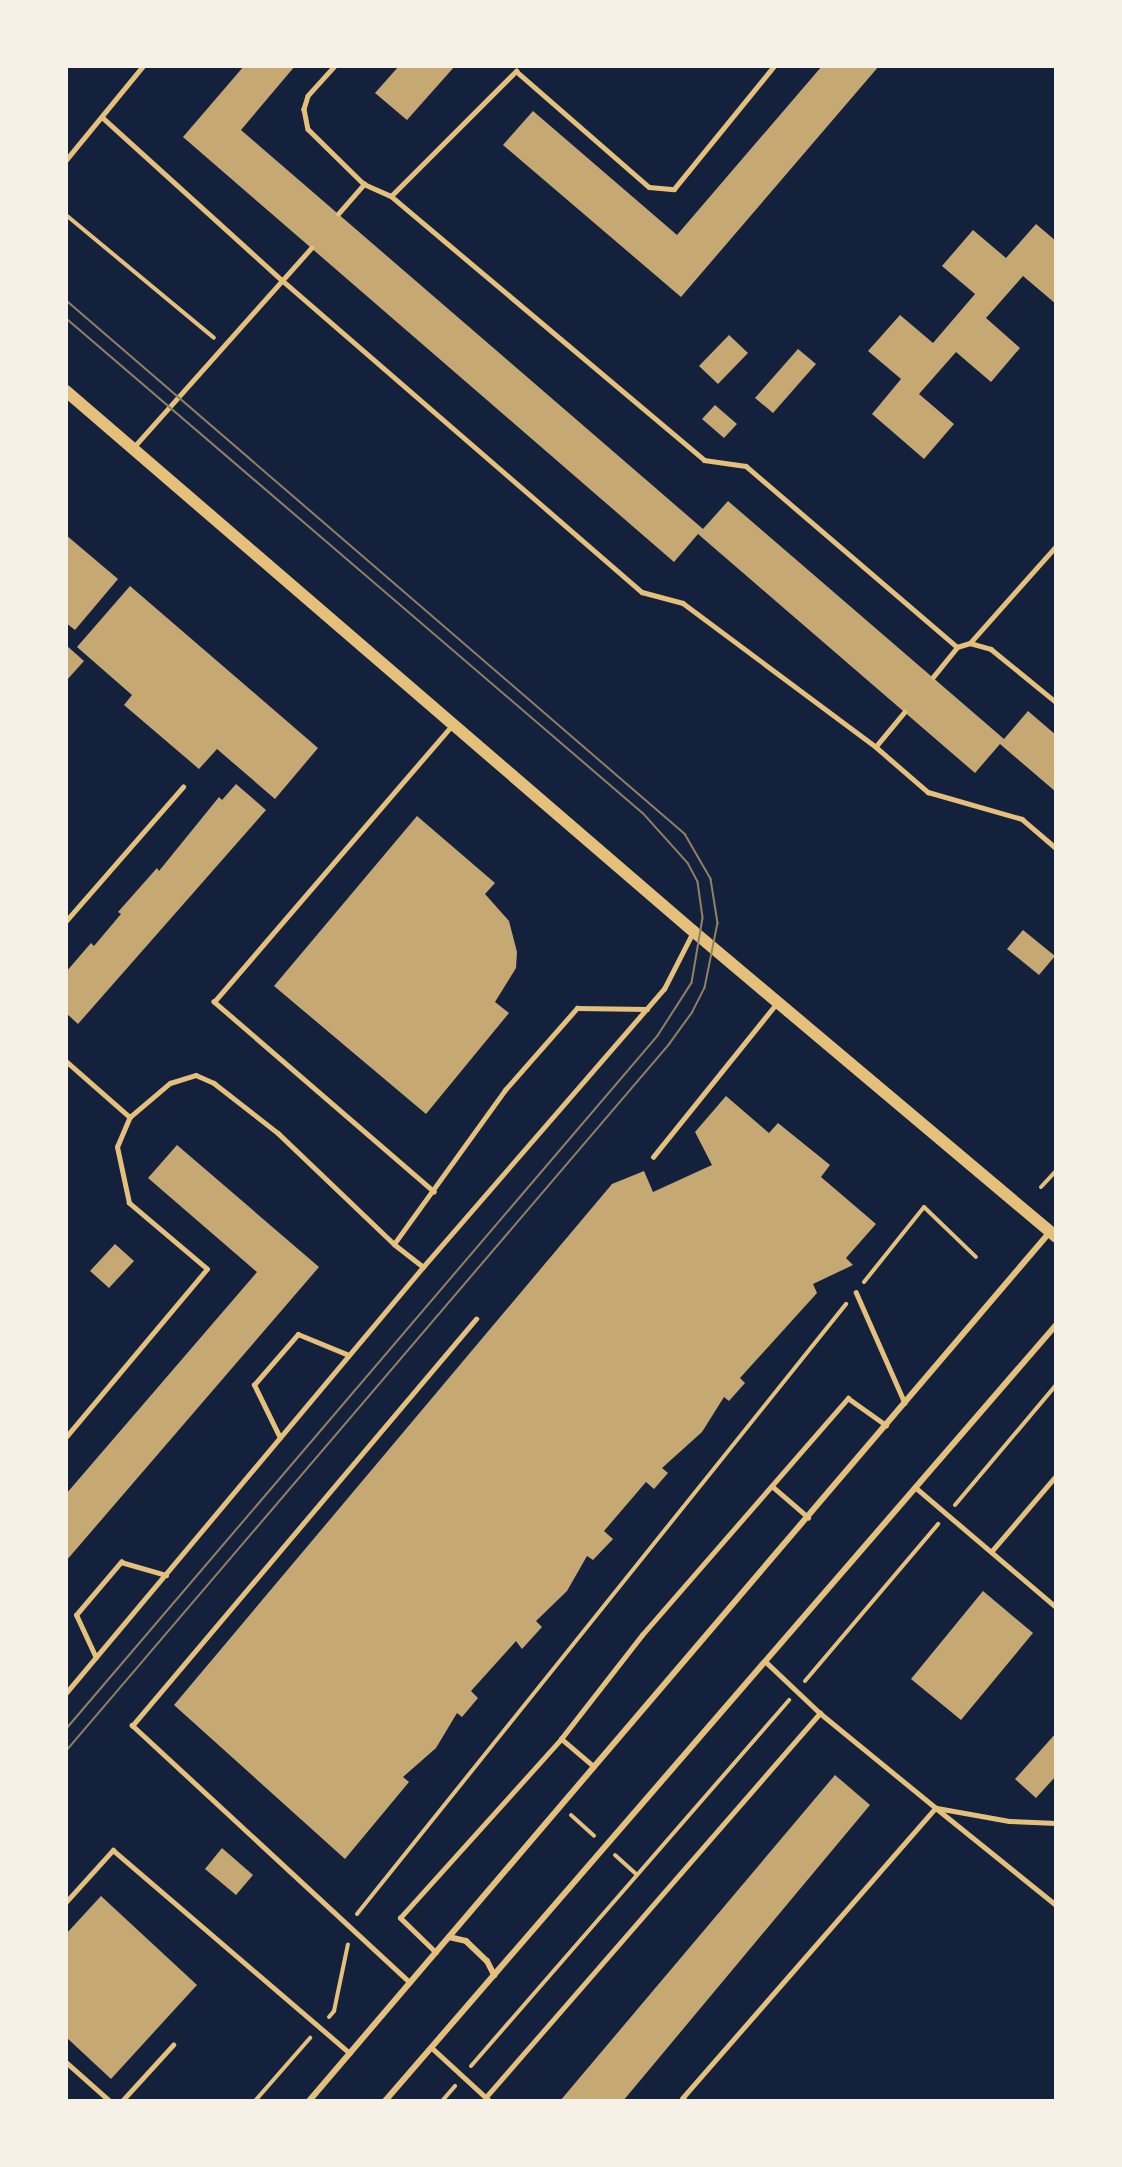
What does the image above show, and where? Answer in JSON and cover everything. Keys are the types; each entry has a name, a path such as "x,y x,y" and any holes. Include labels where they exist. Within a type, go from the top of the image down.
{"main road":[{"path":"66,391 454,722 693,932 1053,1235"}],"street":[{"path":"309,2101 886,1425 1053,1235"},
{"path":"385,2101 1056,1325"},
{"path":"449,1937 466,1941 487,1961 494,1975"}],"lane":[{"path":"66,160 143,66"},
{"path":"334,66 308,96 304,110 308,129 364,184 392,196 704,460 746,466 957,647"},
{"path":"392,196 520,66"},
{"path":"516,71 649,187 674,189 774,66"},
{"path":"102,117 283,281 642,592 682,603 876,747 928,792 1022,819 1056,848"},
{"path":"339,214 364,184"},
{"path":"133,448 310,248"},
{"path":"970,643 1056,546"},
{"path":"933,677 957,647 970,643 991,648 1056,702"},
{"path":"876,747 904,712"},
{"path":"434,1192 214,1002 454,722"},
{"path":"66,921 183,788"},
{"path":"66,1693 423,1267 647,1009 675,972 693,932"},
{"path":"653,1157 777,1003"},
{"path":"394,1244 434,1192 505,1090 577,1008 647,1009"},
{"path":"66,1061 130,1117"},
{"path":"66,1437 207,1269 129,1203 117,1147 130,1117 170,1083 196,1075 214,1083 278,1133 394,1244 423,1267"},
{"path":"856,1292 905,1403"},
{"path":"410,1983 132,1726 476,1319"},
{"path":"280,1438 254,1385 298,1335 349,1355"},
{"path":"435,1953 400,1918 561,1739 642,1635 848,1398 886,1425"},
{"path":"991,1552 1056,1476"},
{"path":"772,1486 807,1517"},
{"path":"915,1487 1056,1607"},
{"path":"96,1658 76,1615 121,1562 166,1575"},
{"path":"765,1661 820,1713 1056,1905"},
{"path":"431,2047 465,2074 488,2099 820,1713"},
{"path":"561,1739 594,1767"},
{"path":"936,1808 1009,1821 1056,1823"},
{"path":"686,2101 682,2098 936,1808"},
{"path":"66,1902 113,1850 350,2053"},
{"path":"122,2101 173,2045"},
{"path":"66,2062 110,2101"}],"path":[{"path":"66,214 224,346"},
{"path":"1041,1187 1056,1171"},
{"path":"255,2101 334,2011 354,1917 924,1207 976,1257"},
{"path":"442,2101 636,1874 796,1692 1056,1385"},
{"path":"561,1806 636,1874"}],"building":[{"path":"244,66 295,66 241,130 703,529 728,501 1004,739 1028,711 1056,735 1056,792 1000,744 975,773 698,534 674,562 183,137"},
{"path":"399,66 455,66 407,120 375,93"},
{"path":"822,66 879,66 681,297 503,145 533,111 677,235"},
{"path":"1036,224 1056,241 1056,304 1023,276 986,318 1020,348 991,382 956,352 919,394 954,424 924,459 872,414 901,379 868,351 900,315 933,343 975,294 942,266 973,230 1006,258"},
{"path":"729,335 748,353 718,384 699,366"},
{"path":"798,349 816,364 773,413 755,398"},
{"path":"715,405 737,424 724,438 702,419"},
{"path":"66,535 118,579 75,630 66,623"},
{"path":"130,586 318,748 275,799 217,749 199,769 124,705 132,695 77,647"},
{"path":"66,645 84,661 66,681"},
{"path":"236,784 266,810 78,1024 66,1013 66,972 91,943 94,946 121,914 118,912 157,868 159,871 219,797 222,800"},
{"path":"417,816 495,883 485,894 509,921 517,952 516,968 495,1002 509,1013 426,1114 274,986"},
{"path":"1023,930 1055,956 1039,975 1007,949"},
{"path":"726,1096 769,1133 778,1123 830,1165 821,1177 876,1224 846,1258 853,1265 813,1284 817,1293 740,1378 745,1383 729,1401 724,1397 702,1432 662,1468 668,1473 654,1489 646,1482 604,1531 613,1539 593,1560 587,1556 567,1591 536,1621 542,1627 522,1649 516,1641 471,1691 478,1698 462,1717 457,1713 436,1748 403,1777 409,1782 345,1859 174,1705 612,1184 644,1171 653,1192 712,1165 695,1132"},
{"path":"177,1145 319,1267 66,1561 66,1494 257,1272 148,1178"},
{"path":"115,1244 134,1261 109,1288 90,1271"},
{"path":"983,1591 1033,1633 961,1720 911,1679"},
{"path":"1056,1733 1056,1776 1036,1798 1015,1779"},
{"path":"835,1775 870,1805 623,2101 560,2101"},
{"path":"222,1848 253,1875 236,1895 205,1869"},
{"path":"101,1896 197,1985 111,2079 66,2037 66,1934"}],"tram line":[{"path":"66,300 685,834 711,879 718,923 705,988 693,1012 670,1044 66,1752"},
{"path":"66,318 643,813 688,863 698,882 703,918 692,983 658,1036 66,1730"}]}
